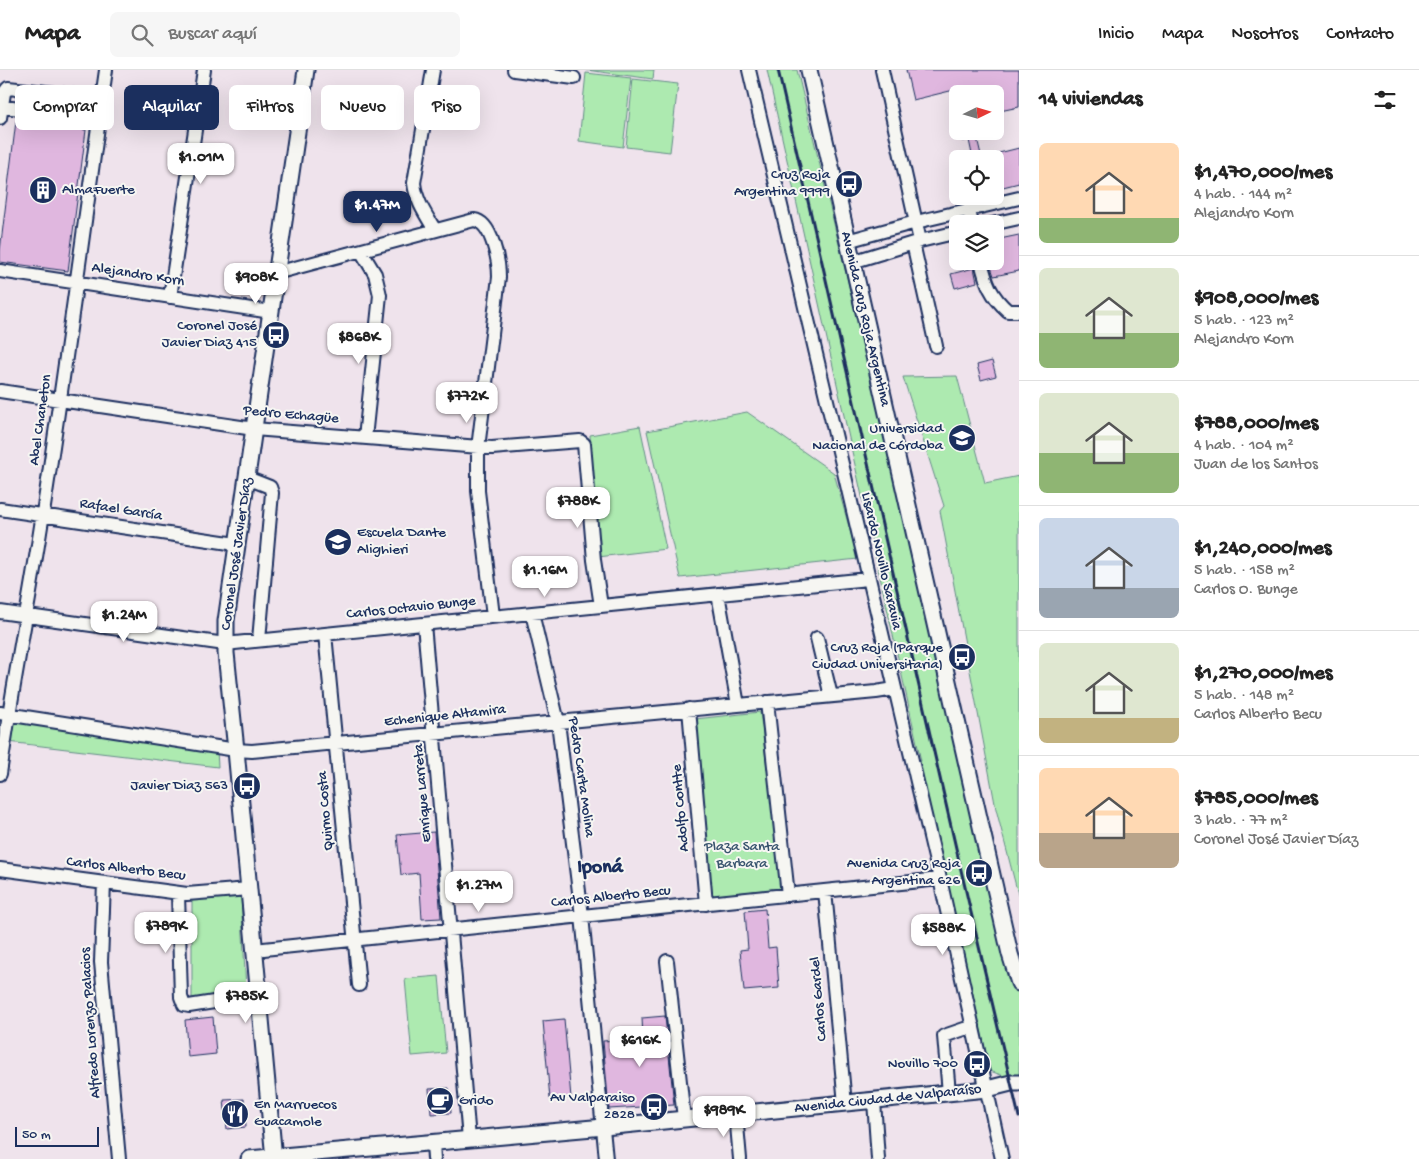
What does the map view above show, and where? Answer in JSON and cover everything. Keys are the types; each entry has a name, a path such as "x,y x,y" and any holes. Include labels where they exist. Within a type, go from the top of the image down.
{"main road":[{"name":"Coronel José Javier Díaz","path":"274,1158 225,644 226,621 236,544 306,70"},
{"name":"Avenida Cruz Roja Argentina","path":"809,70 847,242 1019,983"},
{"name":"Avenida Cruz Roja Argentina","path":"1003,919 1019,958"},
{"name":"Avenida Ciudad de Valparaíso","path":"249,1159 845,1104 1019,1083"}],"street":[{"name":"Abel Chaneton","path":"104,85 106,70"},
{"path":"170,297 204,70"},
{"path":"433,70 414,183 415,193 419,202 435,230"},
{"path":"514,70 574,78"},
{"name":"Lisardo Novillo Saravia","path":"749,70 940,879 1002,1159"},
{"path":"882,70 916,222 916,242 936,346"},
{"path":"15,89 8,88 4,93 1,112 15,113"},
{"name":"Abel Chaneton","path":"0,774 4,714 26,616 43,515 98,130"},
{"path":"847,242 916,222 1019,198"},
{"path":"969,210 970,215"},
{"path":"1004,221 1019,218"},
{"path":"276,273 474,220 480,221 487,228 499,266 478,448 478,491 493,616"},
{"path":"852,262 916,242 949,234"},
{"path":"361,251 375,274 379,284 380,295 365,438"},
{"name":"Alejandro Korn","path":"0,270 271,312"},
{"path":"983,270 986,282 999,303 1008,311 1019,311"},
{"name":"Pedro Echagüe","path":"0,391 254,429 478,448 580,441 584,444 594,560 601,606"},
{"path":"247,478 270,487 272,493 259,640"},
{"name":"Rafael García","path":"0,509 236,544"},
{"name":"Carlos Octavio Bunge","path":"0,612 225,644 868,579"},
{"path":"718,594 738,705"},
{"name":"Pedro Carta Molina","path":"532,613 558,722 582,916 606,1159"},
{"name":"Enrique Larreta","path":"424,624 469,1139"},
{"name":"Quirno Costa","path":"325,634 359,985"},
{"path":"817,638 831,696"},
{"name":"Echenique Altamira","path":"4,714 252,751 895,689"},
{"path":"766,702 788,895"},
{"name":"Adolfo Contte","path":"689,709 706,904"},
{"name":"Carlos Alberto Becu","path":"0,869 178,894 249,889"},
{"name":"Carlos Alberto Becu","path":"254,950 940,879"},
{"name":"Alfredo Lorenzo Palacios","path":"104,884 100,962 119,1159"},
{"name":"Carlos Gardel","path":"825,892 845,1104"},
{"path":"178,894 181,997 184,1005 189,1006 258,995"},
{"path":"667,961 684,1119"},
{"path":"949,1092 944,1036 973,1026"},
{"path":"874,1101 878,1159"},
{"path":"736,1114 740,1159"},
{"path":"433,1143 434,1159"}],"green space":[{"path":"586,70 654,70 653,79"},
{"path":"767,70 797,70 1019,992 1019,1075 1004,1076 990,1071 945,870 941,870 917,762 921,761"},
{"path":"586,73 631,78 623,147 579,141"},
{"path":"633,79 678,84 670,152 626,147"},
{"path":"957,376 985,483 1019,476 1019,898 996,809 940,511 944,506 903,377"},
{"path":"747,412 834,473 858,559 680,578 647,431"},
{"path":"640,426 666,549 598,557 590,435"},
{"name":"Plaza Santa Barbara","path":"760,712 782,888 709,896 695,719"},
{"path":"14,720 217,750 218,767 8,742"},
{"path":"241,896 246,991 192,1000 192,900"},
{"path":"439,976 446,1053 412,1056 405,979"}],"building":[{"path":"906,70 1019,70 1019,107 1004,110 1004,85 949,85 949,91 913,100"},
{"name":"AlmaFuerte","path":"15,129 86,130 68,271 0,262"},
{"path":"969,140 977,140 980,150 971,150"},
{"path":"1019,148 1019,183 1004,187 1004,152"},
{"path":"1019,235 1019,271 994,276 992,270 1004,270 1004,238"},
{"path":"974,270 977,282 955,288 951,274"},
{"path":"992,361 996,376 981,380 977,365"},
{"path":"434,832 441,918 422,919 419,873 401,875 397,835"},
{"path":"765,909 768,948 776,947 779,988 744,991 740,950 748,949 745,911"},
{"path":"665,1016 674,1105 609,1109 603,1041 643,1038 642,1018"},
{"path":"213,1017 216,1054 188,1057 185,1020"},
{"path":"564,1019 571,1098 550,1099 543,1021"},
{"name":"Grido","path":"449,1088 451,1113 431,1114 429,1089"},
{"name":"En Marruecos Guacamole","path":"244,1099 246,1127 227,1129 224,1100"}],"railway":[{"path":"778,70 1019,1117"}],"place":[{"name":"Cruz Roja Argentina 9999","path":"849,184"},
{"name":"AlmaFuerte","path":"43,190"},
{"name":"Coronel José Javier Diaz 415","path":"276,335"},
{"name":"Universidad Nacional de Córdoba","path":"962,438"},
{"name":"Escuela Dante Alighieri","path":"338,542"},
{"name":"Cruz Roja (Parque Ciudad Universitaria)","path":"962,657"},
{"name":"Javier Diaz 563","path":"247,786"},
{"name":"Avenida Cruz Roja Argentina 626","path":"979,873"},
{"name":"Novillo 700","path":"977,1064"},
{"name":"Grido","path":"440,1101"},
{"name":"Av Valparaiso 2828","path":"654,1107"},
{"name":"En Marruecos Guacamole","path":"235,1114"}],"district":[{"name":"Iponá","path":"600,868"}]}
